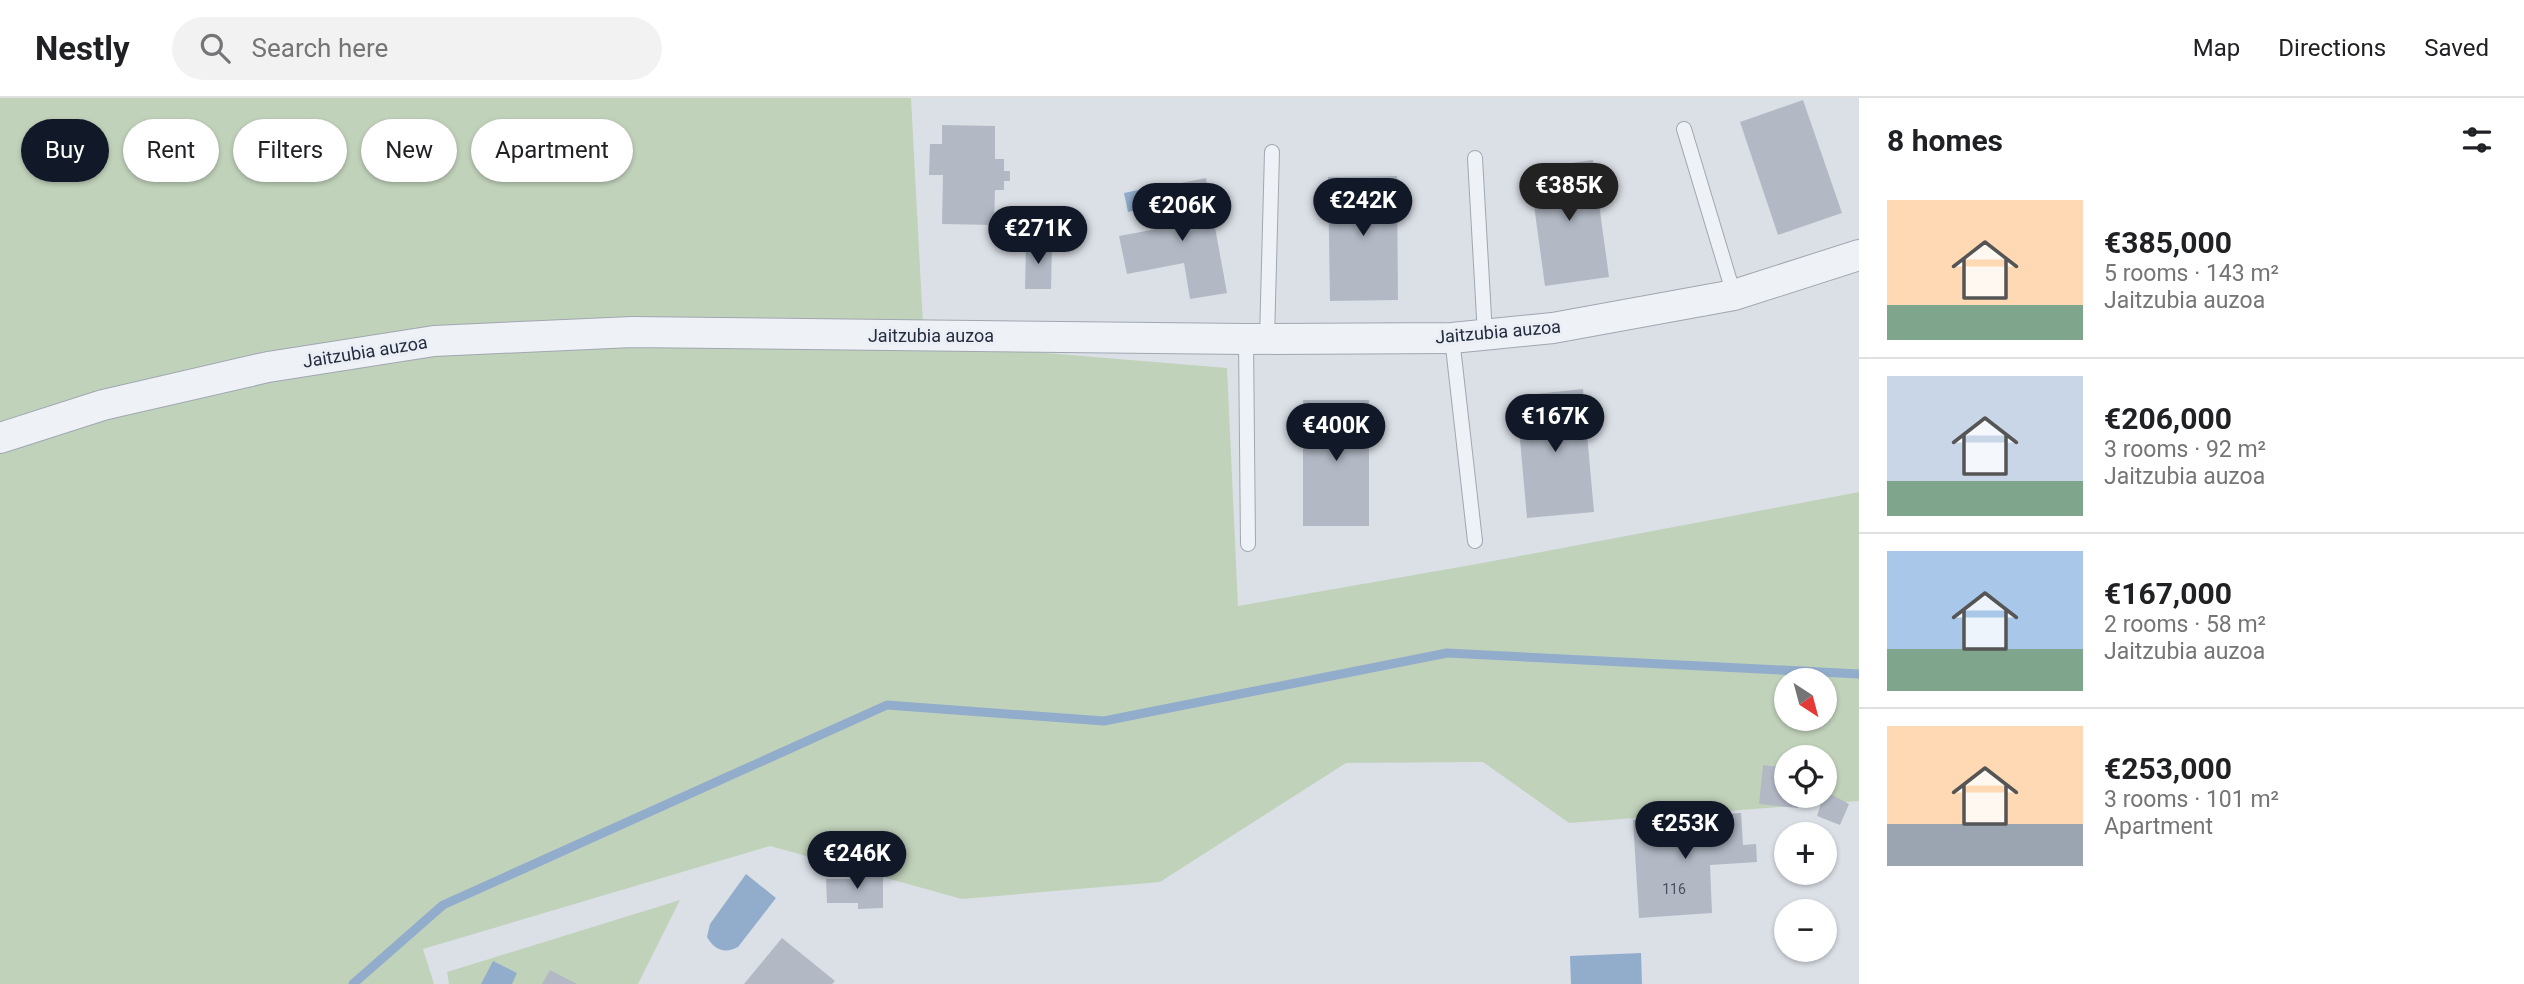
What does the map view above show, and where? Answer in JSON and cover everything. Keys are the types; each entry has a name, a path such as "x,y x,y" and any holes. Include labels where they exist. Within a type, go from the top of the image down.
{"street":[{"name":"Jaitzubia auzoa","path":"2,434 103,405 268,367 434,341 632,332 1256,339 1452,338 1553,328 1734,295 1859,255"}],"lane":[{"path":"1684,129 1734,295"},
{"path":"1248,544 1256,339 1272,152"},
{"path":"1475,158 1485,335"},
{"path":"1452,338 1475,541"}],"green space":[{"path":"0,98 911,98 924,343 1227,368 1238,606 1859,492 1859,801 1837,803 1837,745 1774,745 1774,807 1569,823 1483,762 1346,763 1160,882 962,899 770,846 423,949 434,984 0,984"},
{"path":"680,900 638,984 449,984 447,972"}],"water":[{"path":"1167,184 1171,203 1128,212 1124,193"},
{"path":"746,874 776,898 738,947 720,950 707,937 710,924"},
{"path":"1641,953 1642,984 1571,984 1570,956"},
{"path":"493,961 517,973 512,984 481,984"}],"building":[{"path":"1803,100 1842,213 1778,235 1740,122"},
{"path":"942,125 995,126 995,159 1004,159 1004,171 1010,171 1010,181 1004,181 1004,190 995,190 994,225 942,224 943,175 929,175 930,144 942,144"},
{"path":"1593,160 1609,277 1545,286 1529,169"},
{"path":"1397,176 1398,300 1330,301 1328,177"},
{"path":"1206,178 1227,293 1190,299 1184,263 1127,274 1119,236 1178,225 1171,185"},
{"path":"1026,244 1052,244 1051,289 1025,289"},
{"path":"1583,389 1594,512 1527,518 1516,396"},
{"path":"1303,400 1369,400 1369,526 1303,526"},
{"path":"1763,765 1774,766 1774,806 1759,804"},
{"path":"1837,798 1849,804 1840,825 1817,816 1820,808 1837,808"},
{"path":"1741,813 1743,845 1756,844 1757,862 1710,865 1712,913 1639,918 1633,820"},
{"path":"854,874 883,874 883,908 858,909 858,903 827,903 826,879 854,879"},
{"path":"782,938 835,981 832,984 744,984"},
{"path":"550,970 577,984 542,984"}],"waterway":[{"path":"353,984 443,905 887,705 1104,721 1447,653 1859,674"}]}
